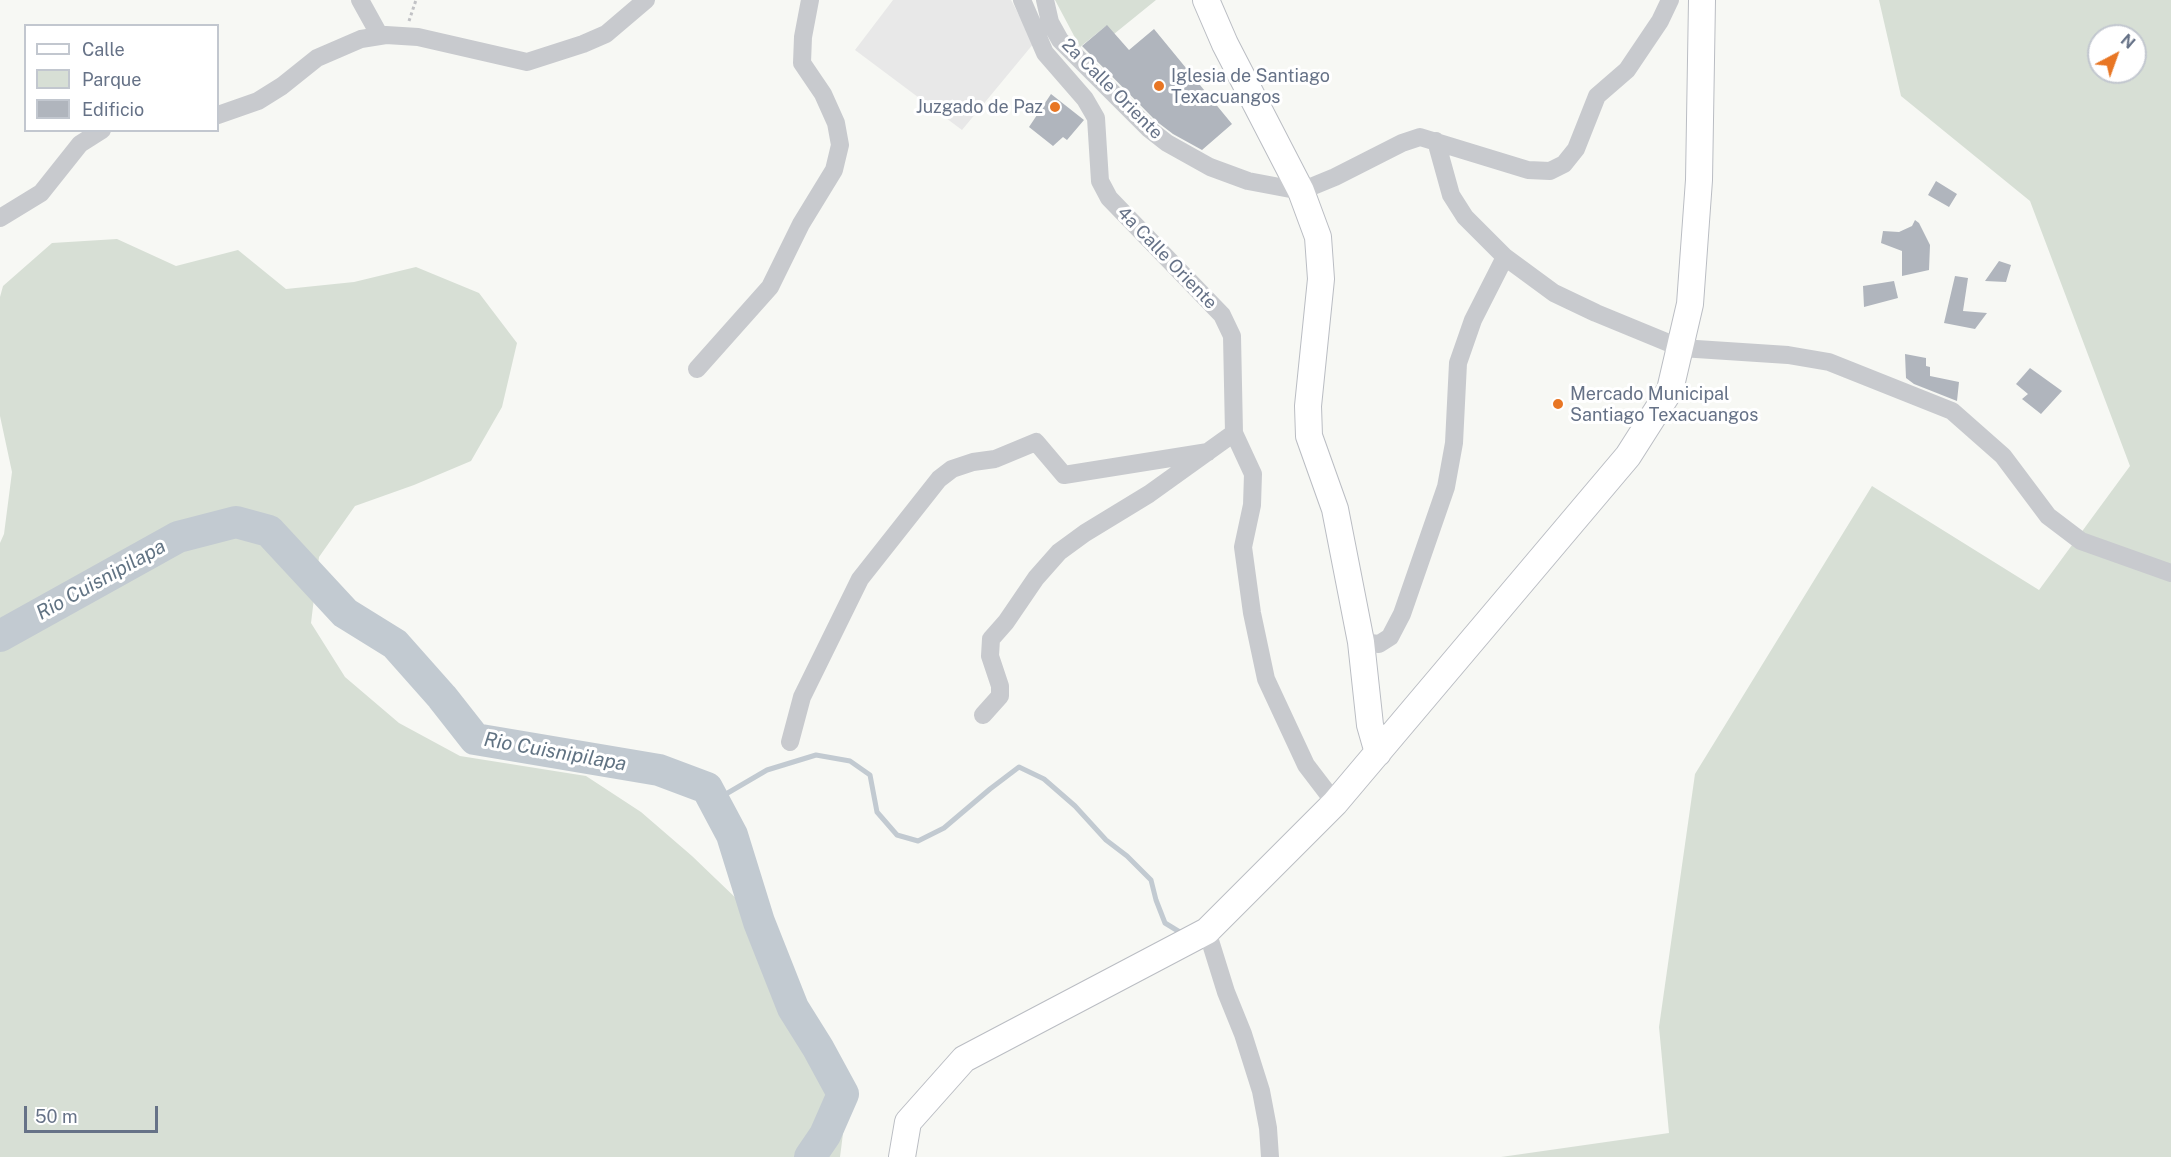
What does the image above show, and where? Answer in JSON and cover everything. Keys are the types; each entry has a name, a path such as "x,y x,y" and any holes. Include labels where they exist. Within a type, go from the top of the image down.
{"street":[{"path":"360,0 380,36"},
{"path":"219,115 258,101 282,86 316,58 361,39 380,36 418,37 527,62 606,34 646,0"},
{"path":"697,369 770,287 801,224 834,170 840,145 836,123 823,94 802,63 803,37 810,0"},
{"name":"4a Calle Oriente","path":"1022,0 1045,53 1085,99 1095,118 1100,181 1109,198 1222,315 1232,336 1234,433 1253,474 1252,505 1243,547 1252,613 1266,679 1306,765 1335,803"},
{"name":"2a Calle Oriente","path":"1045,0 1050,22 1060,40 1149,129 1167,143 1210,167 1248,181 1302,191"},
{"path":"1206,0 1225,44 1302,191 1318,237 1321,279 1308,406 1309,436 1335,509 1361,642 1370,725 1377,753"},
{"path":"1302,191 1402,143 1420,137 1528,170 1550,171 1564,164 1576,148 1597,96 1627,70 1660,21 1670,0"},
{"path":"902,1157 908,1122 964,1059 1207,931 1335,803 1628,456 1670,390 1682,348 1690,304 1699,180 1702,0"},
{"path":"0,219 41,193 80,144 99,132"},
{"path":"1436,141 1451,195 1466,217 1505,257 1554,293 1682,348 1788,356 1829,362 1952,411 2003,456 2048,516 2080,541 2171,573"},
{"path":"1361,642 1378,645 1390,637 1402,614 1446,487 1454,443 1458,363 1473,320 1505,257"},
{"path":"983,715 1000,696 1000,686 990,656 991,639 1006,622 1036,578 1059,552 1149,494 1234,433"},
{"path":"790,742 802,697 860,579 933,487 952,469 973,462 995,459 1036,442 1064,476 1208,452"},
{"path":"1207,931 1260,1091 1268,1128 1270,1157"}],"shaded area":[{"path":"893,0 1011,0 1034,43 962,130 855,50"}],"green space":[{"path":"1055,0 1156,0 1114,34 1106,26 1080,47"},
{"path":"1879,0 2171,0 2171,1157 1501,1157 1669,1133 1659,1027 1695,774 1872,486 2039,590 2130,466 2030,201 1901,96"},
{"path":"117,239 176,266 238,250 286,289 354,282 416,267 479,293 517,343 502,407 471,461 355,506 319,557 311,623 345,677 399,723 460,756 586,776 641,812 741,903 774,1002 846,1110 840,1157 0,1157 0,543 4,534 12,472 0,416 0,297 3,286 52,243"}],"building":[{"name":"Iglesia de Santiago Texacuangos","path":"1107,25 1129,50 1154,29 1232,124 1202,150 1173,134 1156,121 1082,46"},
{"name":"Juzgado de Paz","path":"1051,94 1084,120 1067,140 1063,137 1053,146 1029,127"},
{"path":"1936,181 1957,194 1949,207 1928,195"},
{"path":"1915,220 1919,223 1930,245 1929,270 1902,276 1902,251 1881,243 1883,231 1899,232 1912,226"},
{"path":"1999,261 2011,265 2006,282 1985,281"},
{"path":"1955,276 1968,278 1963,311 1987,313 1975,329 1944,323"},
{"path":"1894,281 1898,298 1864,307 1863,286"},
{"path":"1905,354 1926,358 1926,366 1930,367 1930,376 1959,382 1957,401 1914,384 1906,378"},
{"path":"2030,368 2062,391 2041,414 2022,399 2028,394 2016,384"}],"waterway":[{"name":"Rio Cuisnipilapa","path":"0,636 178,537 236,522 269,531 345,613 395,644 442,697 475,739 659,770 707,788 732,835 759,922 793,1008 843,1094 825,1135 810,1157"},
{"path":"714,801 767,770 816,755 850,761 870,775 877,812 897,835 918,841 944,828 1019,767 1044,779 1075,806 1106,840 1127,856 1151,880 1165,923 1183,934"}],"place":[{"name":"Iglesia de Santiago Texacuangos","path":"1159,86"},
{"name":"Juzgado de Paz","path":"1055,107"},
{"name":"Mercado Municipal Santiago Texacuangos","path":"1558,404"}]}
